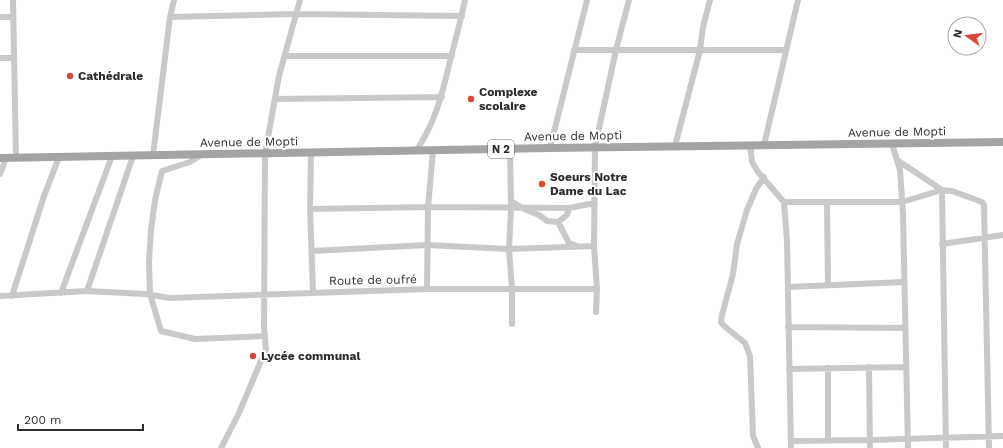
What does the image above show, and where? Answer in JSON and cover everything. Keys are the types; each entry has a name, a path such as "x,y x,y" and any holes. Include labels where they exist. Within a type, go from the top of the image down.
{"main road":[{"name":"Avenue de Mopti","path":"3,158 433,151 510,148 1003,142"}],"street":[{"path":"13,0 16,158"},
{"path":"153,155 170,17 174,0"},
{"path":"221,448 239,413 266,349 264,294 265,154 285,56 300,0"},
{"path":"416,151 426,136 442,97 462,16 464,0"},
{"path":"550,148 587,0"},
{"path":"596,312 597,289 594,246 595,147 616,50 629,0"},
{"path":"675,146 700,50 703,27 710,0"},
{"path":"764,145 798,0"},
{"path":"170,17 296,14 462,16"},
{"path":"0,17 13,17"},
{"path":"574,50 786,50"},
{"path":"285,56 452,56"},
{"path":"0,58 14,58"},
{"path":"275,100 442,97"},
{"path":"892,144 900,170 902,202 908,448"},
{"path":"750,145 752,162 784,202 787,241 791,448"},
{"path":"510,148 512,209 509,249 512,289 512,324"},
{"path":"427,290 428,207 433,151"},
{"path":"311,153 310,209 313,292"},
{"path":"201,155 190,162 162,171 155,200 149,262 150,294 161,331 195,338 265,336"},
{"path":"61,293 112,156"},
{"path":"87,291 133,156"},
{"path":"12,296 58,157"},
{"path":"0,174 3,158"},
{"path":"897,160 942,190"},
{"path":"758,448 753,436 750,356 745,343 723,325 722,315 733,274 737,244 747,210 756,189 764,177"},
{"path":"942,190 946,448"},
{"path":"784,202 902,202 942,190 952,191 982,202 984,205 985,238 989,448"},
{"path":"511,201 524,209 539,215 547,221 558,222 567,215 570,208"},
{"path":"310,209 428,207 524,209 570,208 594,203"},
{"path":"827,203 828,285"},
{"path":"558,222 569,243 578,247"},
{"path":"942,244 1003,235"},
{"path":"312,250 427,245 509,249 594,246"},
{"path":"788,287 904,282"},
{"name":"Route de oufré","path":"0,296 87,291 150,294 170,298 313,292 597,289"},
{"path":"788,327 905,328"},
{"path":"869,367 870,448"},
{"path":"790,369 906,367"},
{"path":"828,368 830,440 832,448"},
{"path":"791,441 1003,436"}],"place":[{"name":"Cathédrale","path":"70,76"},
{"name":"Complexe scolaire","path":"471,99"},
{"name":"Soeurs Notre Dame du Lac","path":"542,184"},
{"name":"Lycée communal","path":"253,356"}]}
